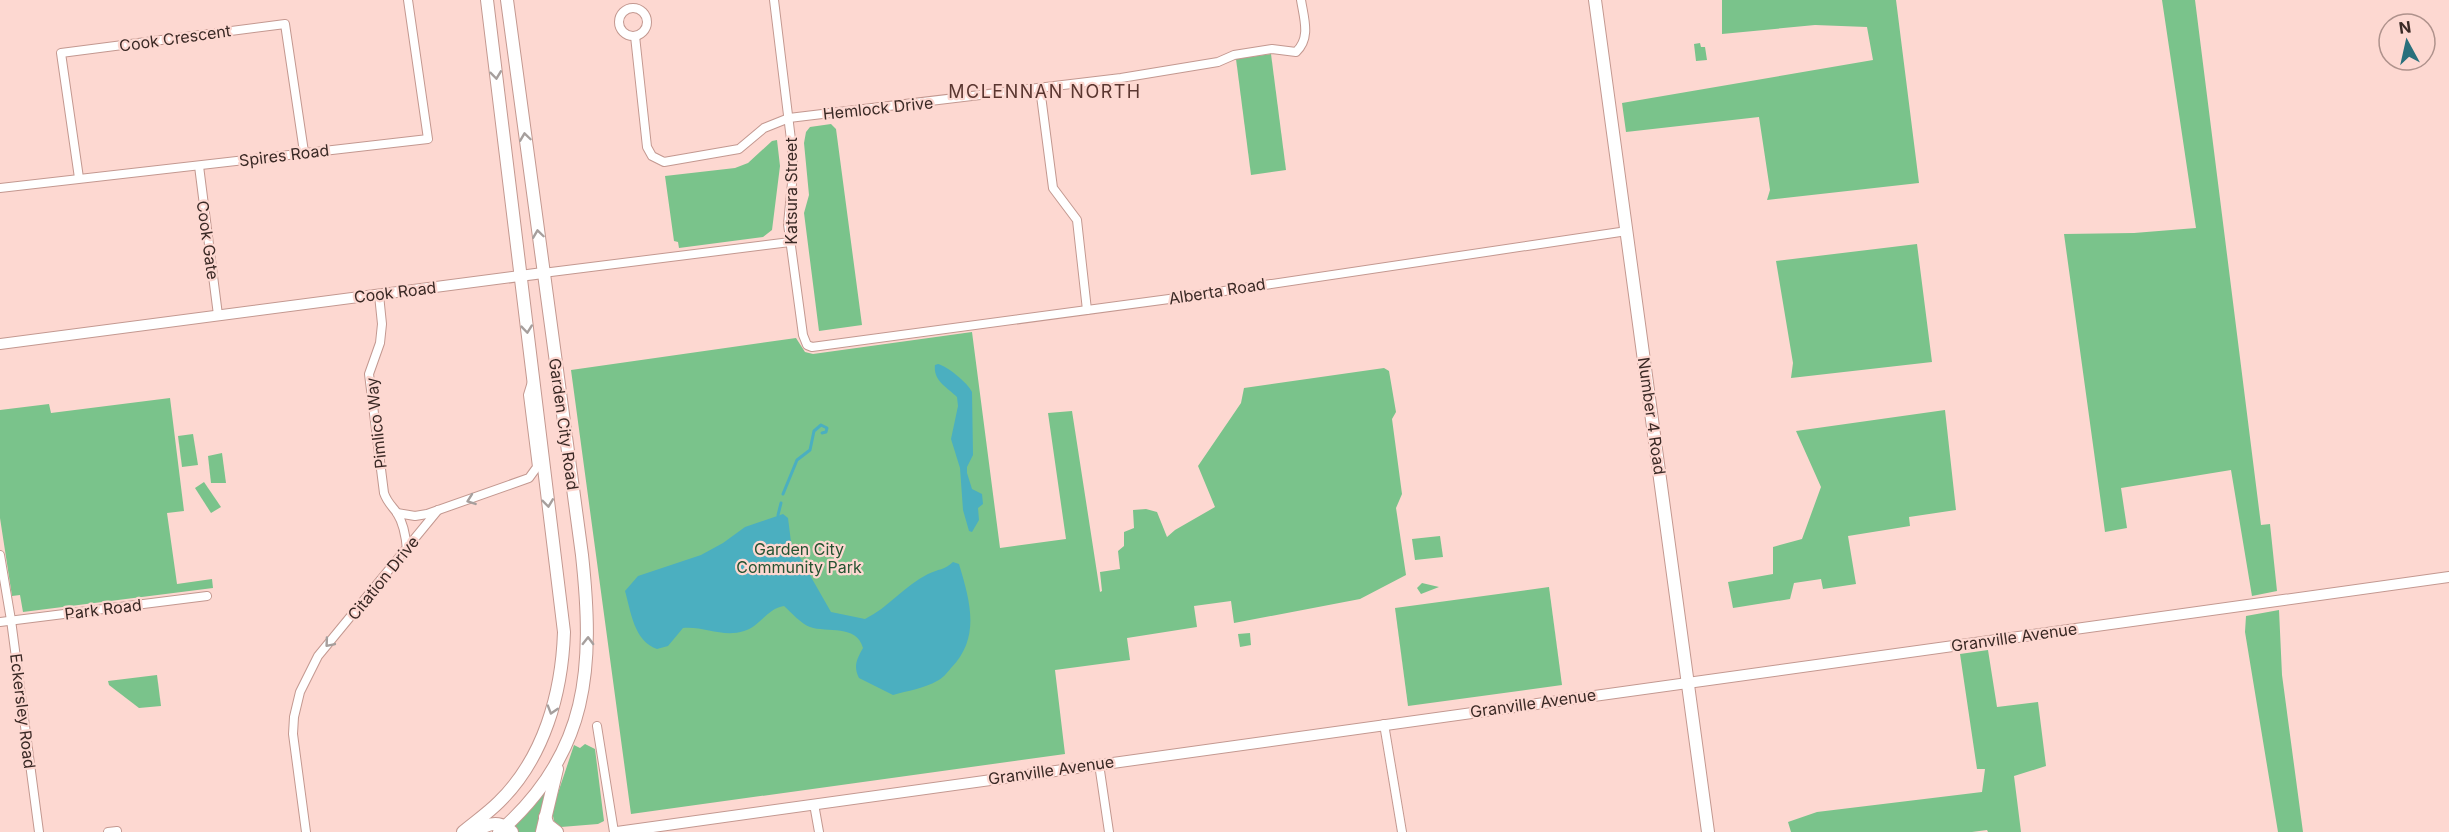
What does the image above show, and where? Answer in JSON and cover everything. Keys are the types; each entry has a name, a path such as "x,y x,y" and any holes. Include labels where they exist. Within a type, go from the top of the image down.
{"main road":[{"name":"Garden City Road","path":"487,0 532,382 562,601 564,652 556,697 537,750 499,802"},
{"name":"Garden City Road","path":"503,829 535,797 562,754 582,699 588,649 582,555 507,0"},
{"name":"Number 4 Road","path":"1595,0 1708,832"},
{"path":"542,832 562,754"},
{"path":"476,832 490,824 503,829 499,802"},
{"path":"463,832 499,802"},
{"path":"545,817 548,825 557,832"}],"street":[{"name":"Spires Road","path":"0,188 428,139 408,0"},
{"name":"Katsura Street","path":"774,0 789,118 793,173 789,211 790,242 803,335 807,345"},
{"name":"Hemlock Drive","path":"635,36 647,147 652,156 664,162 739,149 764,128 789,118 1040,88 1208,64 1234,55 1272,49 1296,52 1303,45 1305,35 1301,0"},
{"name":"Cook Crescent","path":"79,178 62,53 285,24 304,152"},
{"path":"1040,88 1053,188 1077,220 1087,309"},
{"name":"Cook Gate","path":"199,166 218,315"},
{"name":"Alberta Road","path":"807,345 819,348 1627,231"},
{"name":"Cook Road","path":"0,344 790,242"},
{"name":"Pimlico Way","path":"379,295 382,324 380,343 369,374 384,493 390,507 397,513 405,533 406,550"},
{"path":"397,513 415,516 438,510 517,484 533,474 537,467 528,395 532,382"},
{"name":"Citation Drive","path":"306,832 293,734 294,717 300,692 318,656 438,510"},
{"name":"Eckersley Road","path":"0,555 11,620 39,832"},
{"name":"Granville Avenue","path":"615,832 2449,577"},
{"name":"Park Road","path":"0,622 207,596"},
{"path":"1384,724 1402,832"},
{"path":"597,726 615,832"},
{"path":"1099,764 1109,832"},
{"path":"814,804 819,832"}],"green space":[{"path":"1722,0 1896,0 1919,183 1767,200 1770,190 1759,117 1626,132 1622,103 1873,60 1867,27 1815,25 1722,34"},
{"path":"2162,0 2195,0 2261,525 2270,524 2277,591 2252,596 2231,470 2121,488 2127,528 2105,532 2064,234 2134,233 2196,228"},
{"path":"1700,43 1701,47 1705,47 1707,60 1696,61 1694,44"},
{"path":"1271,54 1286,170 1251,175 1236,59"},
{"path":"831,124 836,129 862,325 819,331 804,213 809,195 804,143 806,132 810,127"},
{"path":"777,140 780,166 772,230 763,237 679,248 678,242 674,241 665,176 735,168 748,163 772,141"},
{"path":"1917,244 1932,362 1791,378 1793,363 1776,261"},
{"name":"Garden City Community Park","path":"972,332 1000,548 1066,539 1048,413 1072,411 1100,592 1102,591 1100,572 1120,569 1118,551 1124,546 1124,532 1134,528 1133,510 1146,509 1157,512 1167,537 1215,507 1198,466 1241,403 1244,388 1384,368 1389,371 1396,412 1392,419 1402,494 1396,508 1406,575 1360,599 1234,623 1231,601 1194,606 1197,627 1127,638 1130,660 1055,670 1065,754 631,814 571,370 796,338 805,352 813,354"},
{"path":"170,398 184,511 167,513 177,584 212,579 213,588 23,612 20,595 12,596 0,518 0,410 49,404 51,413"},
{"path":"1945,410 1956,510 1909,517 1910,526 1848,536 1856,584 1823,589 1821,579 1794,583 1790,599 1733,608 1728,582 1773,574 1773,547 1802,539 1821,487 1796,431"},
{"path":"193,434 198,465 182,467 178,436"},
{"path":"222,453 226,483 211,483 208,456"},
{"path":"204,482 221,507 211,513 195,488"},
{"path":"1440,536 1443,557 1415,560 1412,539"},
{"path":"1422,583 1439,587 1421,594 1417,588"},
{"path":"1549,587 1562,685 1408,706 1395,608"},
{"path":"2279,610 2282,675 2303,832 2278,832 2245,632 2246,616"},
{"path":"1250,633 1251,645 1240,647 1238,634"},
{"path":"1988,650 1997,707 2038,702 2046,766 2014,776 2021,832 1988,832 1987,830 1972,832 1791,832 1788,822 1817,812 1982,792 1985,769 1977,769 1960,654"},
{"path":"157,675 161,706 139,708 109,685 108,681"},
{"path":"585,744 595,749 604,821 598,824 561,827 554,821 552,811 574,745 580,748"},
{"path":"546,791 539,832 518,832 514,827"}],"water":[{"path":"938,364 957,375 972,392 973,455 967,467 967,473 972,489 982,494 983,504 978,508 979,520 972,532 969,531 963,510 960,468 951,439 958,406 957,397 938,380 935,365"},
{"path":"783,514 788,518 791,542 831,612 865,619 920,579 953,562 959,564 967,592 970,631 960,656 944,676 927,686 893,695 859,678 856,663 863,648 855,635 810,627 784,606 773,610 750,629 736,633 683,628 668,646 657,649 643,640 635,625 625,591 638,576 701,555 745,527"}],"waterway":[{"path":"783,494 797,460 810,450 814,431 821,425 827,428 826,432 822,433"},
{"path":"778,515 781,503"}],"district":[{"name":"MCLENNAN NORTH","path":"1045,92"}]}
